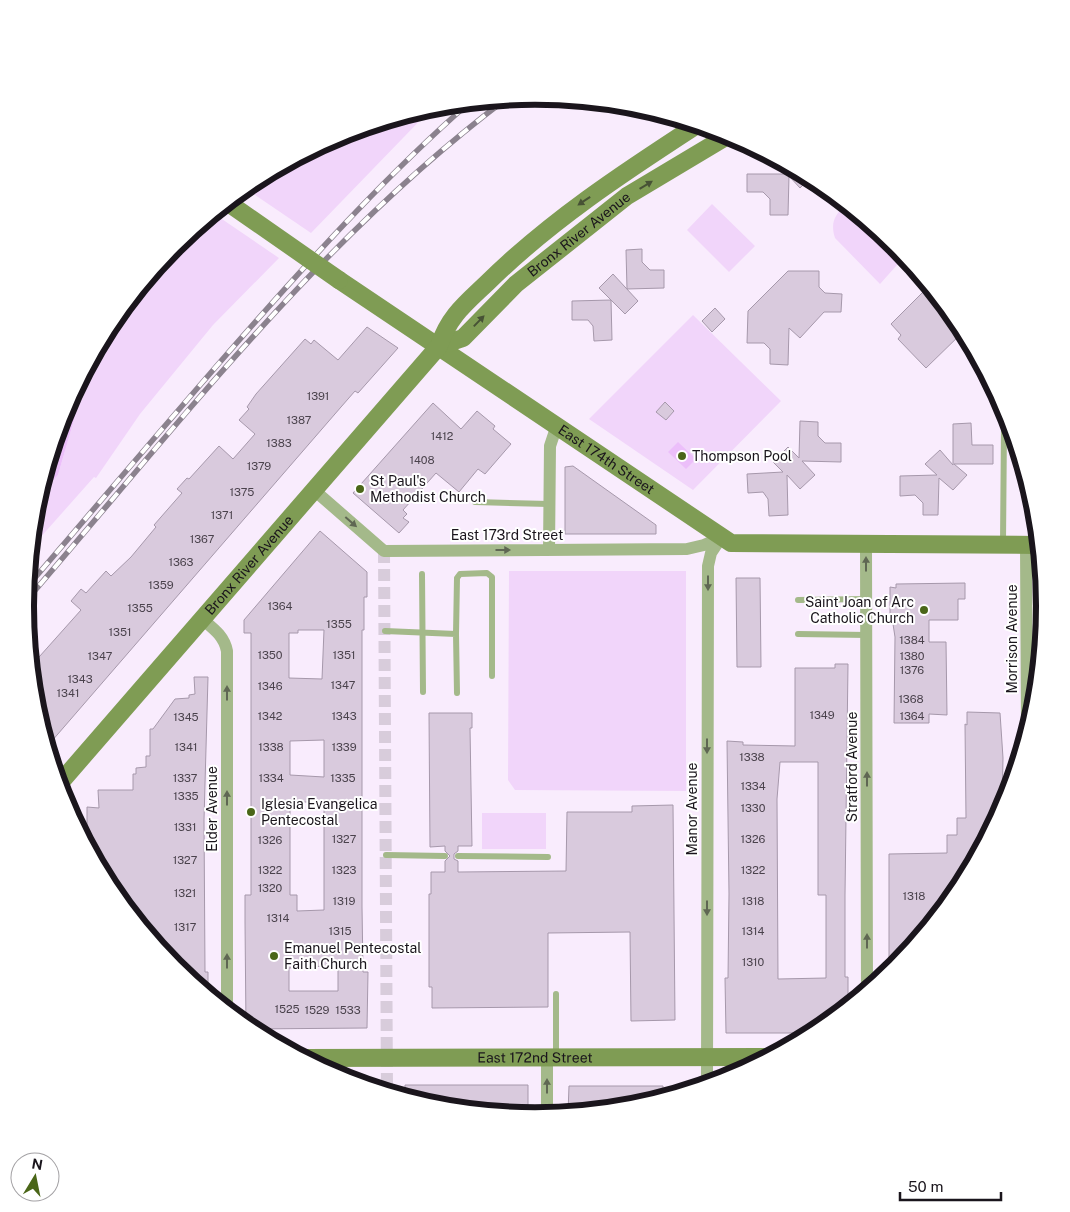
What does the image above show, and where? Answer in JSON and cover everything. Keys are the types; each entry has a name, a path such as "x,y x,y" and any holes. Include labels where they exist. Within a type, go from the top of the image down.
{"main road":[{"name":"Bronx River Avenue","path":"64,778 439,346 446,326 512,258 558,218 690,129"},
{"name":"Bronx River Avenue","path":"439,346 463,338 516,284 628,196 720,140"},
{"name":"East 174th Street","path":"233,206 721,538 734,544 1032,545"},
{"name":"East 172nd Street","path":"318,1058 753,1058"}],"street":[{"path":"549,550 550,446 557,425"},
{"name":"East 173rd Street","path":"314,490 384,551 687,549 721,538"},
{"name":"Manor Avenue","path":"707,1077 708,566 711,552 721,538"},
{"name":"Stratford Avenue","path":"866,544 867,981"},
{"name":"Morrison Avenue","path":"1028,696 1033,550"},
{"name":"Elder Avenue","path":"202,619 219,633 225,642 227,651 227,1001"},
{"path":"547,1107 551,1058"}],"lane":[{"path":"1003,545 1004,429"},
{"path":"475,502 549,504"},
{"path":"457,693 457,578 460,574 488,573 492,577 492,676"},
{"path":"422,574 423,692"},
{"path":"798,600 866,599"},
{"path":"385,631 456,634"},
{"path":"798,634 866,635"},
{"path":"386,854 445,856"},
{"path":"458,856 548,857"},
{"path":"551,1058 556,994"}],"shaded area":[{"path":"423,118 311,233 252,193 313,156 374,131"},
{"path":"712,204 755,246 729,272 687,230"},
{"path":"841,209 865,229 899,263 880,284 835,238 833,223"},
{"path":"219,217 279,258 213,325 140,414 96,478 94,477 38,540 49,485 58,475 85,384 101,355 137,301 181,252"},
{"path":"693,315 781,401 693,490 589,419"},
{"path":"83,388 58,475 49,485 60,445"},
{"name":"Thompson Pool","path":"678,442 696,459 686,469 668,452"},
{"path":"509,571 686,571 686,791 515,790 508,780"},
{"path":"482,813 546,813 546,849 482,849"}],"building":[{"path":"782,170 804,184 800,188 789,176 788,215 770,215 770,199 763,192 747,192 747,174 786,174"},
{"path":"642,249 642,262 650,270 664,270 664,288 627,289 626,250"},
{"path":"788,271 819,271 819,287 825,293 842,294 841,312 824,312 800,338 789,328 788,365 770,364 770,349 764,343 747,343 748,311"},
{"path":"613,274 638,301 625,314 599,288"},
{"path":"923,292 934,303 958,337 926,368 898,339 901,335 891,324"},
{"path":"611,300 612,340 594,341 593,326 588,320 572,320 572,301"},
{"path":"715,308 725,319 712,332 702,321"},
{"path":"367,327 398,348 358,393 355,391 52,740 43,704 37,659 81,610 71,601 81,589 86,593 106,571 111,576 131,557 156,527 154,525 182,493 177,489 187,478 189,479 219,446 233,459 255,434 239,420 249,409 247,407 256,394 305,339 311,344 314,340 338,360"},
{"path":"665,402 674,411 666,420 656,412"},
{"path":"433,403 461,429 477,411 495,426 493,429 511,444 485,474 478,469 459,492 436,473 403,510 407,514 403,518 409,522 399,533 353,493"},
{"path":"800,421 818,422 818,436 825,443 841,443 841,462 802,461 815,475 800,489 787,475 788,515 769,516 768,499 763,492 748,493 747,474 783,472 773,462 788,447 799,458"},
{"path":"971,423 972,445 993,445 993,464 954,464 967,475 953,490 939,478 938,515 923,515 923,503 915,495 900,496 900,476 937,475 925,464 940,450 953,465 953,424"},
{"path":"573,466 656,525 656,534 565,534 565,467"},
{"path":"320,531 367,572 367,597 364,597 364,630 362,630 362,907 363,972 368,972 367,1028 266,1029 246,1015 245,895 251,895 251,633 244,633 244,620","holes":["298,630 324,630 322,679 289,678 289,633 298,633","324,740 324,777 290,775 290,741","290,802 324,802 324,910 297,911 297,895 290,895","325,966 325,969 338,969 338,991 289,991 289,968"]},
{"path":"736,578 760,578 761,667 737,667"},
{"path":"965,583 965,599 958,599 958,620 929,620 929,642 946,642 947,715 929,714 929,723 894,723 895,637 893,624 890,624 890,587 896,588 896,584"},
{"path":"835,664 848,664 845,977 848,977 848,997 797,1033 726,1033 725,978 728,978 729,894 727,741 743,742 743,745 795,746 795,668 835,668","holes":["780,762 818,762 818,895 826,895 826,978 778,979 777,799"]},
{"path":"194,677 208,677 204,820 205,972 208,972 208,986 158,936 137,911 118,884 87,832 87,807 99,808 98,790 133,790 133,774 136,774 136,768 146,767 146,756 150,756 150,729 153,729 175,699 189,698 189,695 195,694"},
{"path":"967,712 1000,713 1003,758 1002,787 985,828 952,884 933,911 889,960 889,854 947,853 947,835 957,835 957,818 966,818 965,724 967,725"},
{"path":"429,713 472,713 472,728 470,728 472,846 458,846 454,859 458,861 458,872 566,871 567,812 632,812 632,806 673,805 675,1020 631,1021 630,932 548,933 548,1007 432,1008 432,987 429,987 429,894 431,894 431,872 445,872 445,861 450,856 445,851 445,846 430,847"},
{"path":"405,1085 528,1085 528,1107 470,1103 437,1098 405,1090"},
{"path":"569,1086 663,1086 663,1090 633,1098 568,1106"}],"tunnel":[{"path":"384,551 387,1085"}],"railway":[{"path":"34,591 195,402 312,273 374,212 438,154 497,106"},
{"path":"35,578 193,393 302,270 383,184 461,110"}],"place":[{"name":"Thompson Pool","path":"682,456"},
{"name":"St Paul's Methodist Church","path":"360,489"},
{"name":"Saint Joan of Arc Catholic Church","path":"924,610"},
{"name":"Iglesia Evangelica Pentecostal","path":"251,812"},
{"name":"Emanuel Pentecostal Faith Church","path":"274,956"}]}
